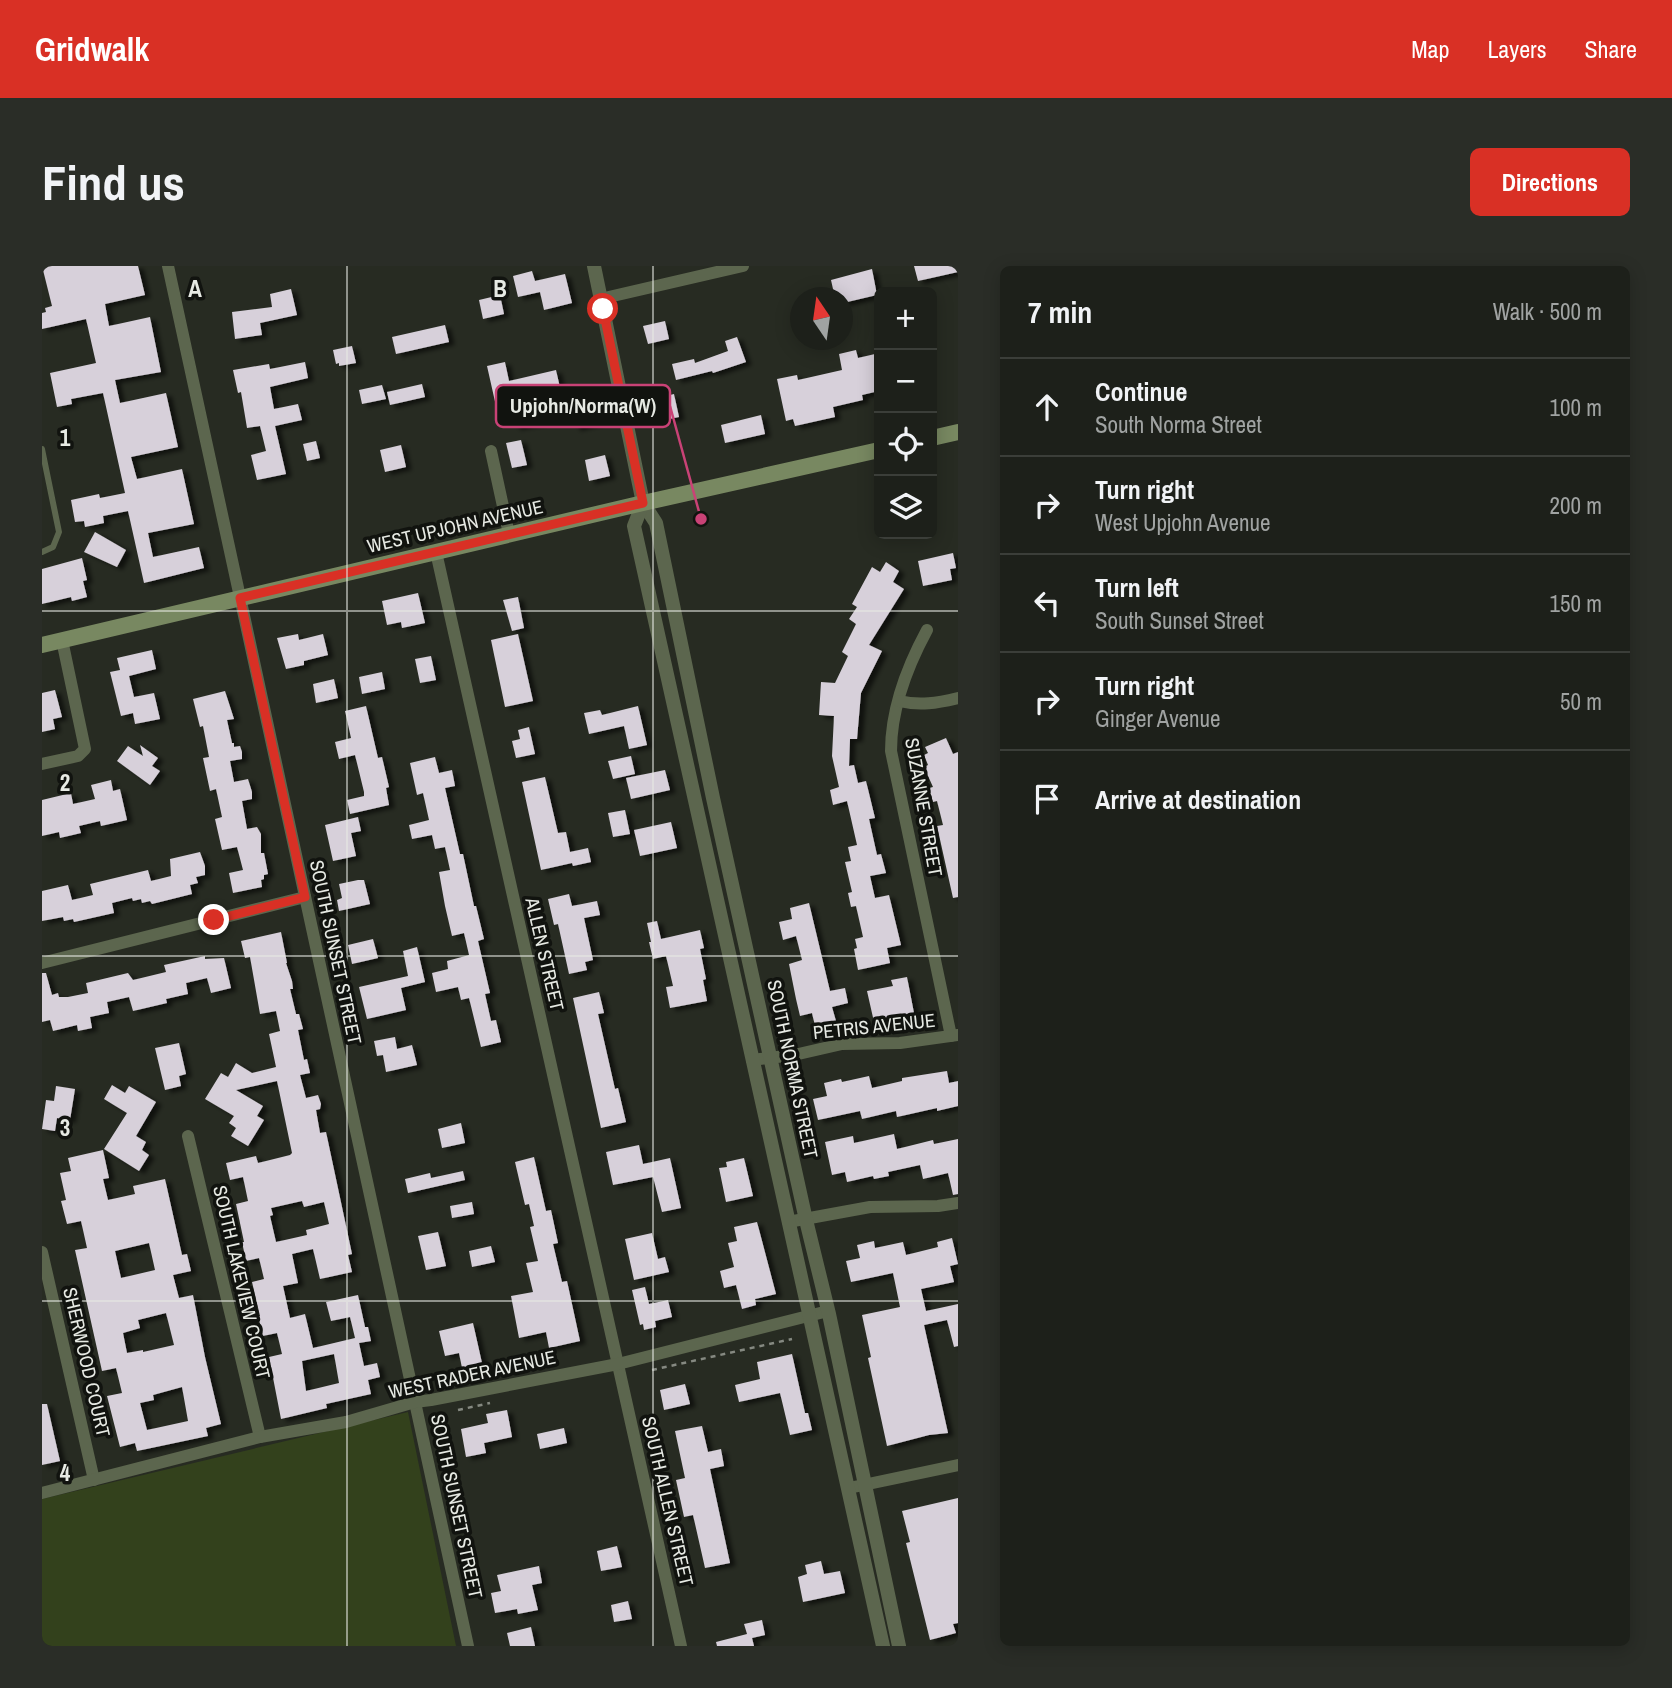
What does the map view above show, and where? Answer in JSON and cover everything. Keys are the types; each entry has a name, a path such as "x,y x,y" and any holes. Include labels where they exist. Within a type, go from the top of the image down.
{"main road":[{"path":"937,437 958,432"},
{"name":"WEST UPJOHN AVENUE","path":"42,645 509,534 874,451"}],"street":[{"name":"SOUTH SUNSET STREET","path":"168,266 467,1646"},
{"name":"SOUTH NORMA STREET","path":"594,266 643,503 656,523 713,798 828,1311 883,1646"},
{"path":"600,299 743,266"},
{"path":"491,452 509,534"},
{"name":"SOUTH NORMA STREET","path":"643,503 634,526 788,1222 900,1646"},
{"name":"ALLEN STREET","path":"436,552 618,1364"},
{"name":"SUZANNE STREET","path":"927,631 908,671 891,727 891,751 955,1035"},
{"path":"42,764 78,756 85,749 62,640"},
{"path":"899,701 914,705 958,698"},
{"path":"42,963 305,897"},
{"name":"PETRIS AVENUE","path":"752,1060 772,1059 842,1044 900,1044 955,1035"},
{"name":"SOUTH LAKEVIEW COURT","path":"188,1136 260,1437"},
{"path":"788,1222 870,1207 958,1203"},
{"name":"SHERWOOD COURT","path":"42,1252 94,1480"},
{"name":"WEST RADER AVENUE","path":"42,1493 260,1437 346,1422 415,1402 618,1364 828,1311"},
{"name":"SOUTH ALLEN STREET","path":"618,1364 681,1646"},
{"path":"856,1486 958,1465"}],"lane":[{"path":"42,449 59,532 57,542 42,552"}],"path":[{"path":"650,1371 792,1339"}],"green space":[{"path":"408,1412 456,1646 42,1646 42,1499"}],"building":[{"path":"42,266 138,266 145,295 105,304 109,326 150,317 161,372 115,380 120,403 166,393 178,447 131,457 137,479 182,469 194,524 148,533 153,557 199,547 204,568 144,583 128,511 103,516 104,523 85,527 84,521 75,522 71,500 99,494 100,498 125,493 103,393 71,399 72,404 57,407 50,373 96,363 86,319 42,329 42,313 46,312 45,308 52,306"},
{"path":"914,266 958,266 958,272 918,281"},
{"path":"872,269 875,287 874,296 853,301 853,287 833,287 831,280"},
{"path":"532,271 535,281 565,274 572,303 544,310 540,292 518,297 513,276"},
{"path":"291,289 297,315 260,323 262,335 235,339 232,312 272,307 270,294"},
{"path":"500,295 504,314 483,319 479,300"},
{"path":"665,321 669,339 648,344 643,326"},
{"path":"445,325 449,342 396,354 392,337"},
{"path":"737,337 746,362 713,373 712,371 676,380 672,364 694,359 695,363 728,351 725,341"},
{"path":"352,346 356,363 339,366 339,363 336,364 333,350"},
{"path":"856,350 858,358 874,354 874,392 862,395 863,400 833,407 835,417 795,426 793,419 786,421 777,379 797,375 798,380 842,370 839,354"},
{"path":"305,362 308,378 270,387 274,409 298,404 302,420 275,426 286,474 257,480 251,455 266,451 260,426 247,428 241,392 238,393 233,370 269,364 270,369"},
{"path":"505,362 509,381 556,370 561,392 535,398 540,422 515,427 510,403 496,406 487,366"},
{"path":"422,384 425,397 390,405 387,392"},
{"path":"382,385 386,399 362,404 359,390"},
{"path":"674,394 679,417 659,421 654,399"},
{"path":"585,397 587,404 593,402 598,422 575,428 569,401"},
{"path":"761,415 765,434 725,443 721,425"},
{"path":"521,440 527,465 512,468 506,443"},
{"path":"316,441 320,458 307,461 303,444"},
{"path":"401,445 406,467 385,472 380,450"},
{"path":"605,455 610,476 589,481 585,460"},
{"path":"95,532 126,550 117,567 84,552"},
{"path":"953,553 956,568 950,569 952,580 923,586 918,561"},
{"path":"82,558 87,580 83,581 87,597 72,601 71,597 42,604 42,569"},
{"path":"886,562 899,571 893,582 904,589 869,645 882,651 861,693 857,739 850,739 849,766 854,765 858,783 866,781 875,818 869,819 877,855 881,854 886,873 870,876 875,898 889,895 901,945 887,948 890,963 858,970 855,939 863,937 856,906 851,907 848,893 852,892 845,862 851,861 848,847 857,845 847,801 833,805 830,790 839,787 832,756 834,716 819,715 821,682 835,683 848,656 842,652 856,624 849,619 857,607 852,604 872,567 880,572"},
{"path":"418,593 425,623 402,628 401,622 387,625 382,601"},
{"path":"518,597 524,628 512,631 503,600"},
{"path":"298,634 299,640 323,634 328,655 286,669 277,638"},
{"path":"518,634 533,701 505,707 491,640"},
{"path":"152,650 156,669 129,676 134,697 154,693 160,719 135,724 133,713 121,716 110,672 120,670 117,658"},
{"path":"431,656 436,680 420,683 415,659"},
{"path":"382,672 385,689 362,694 359,677"},
{"path":"334,679 338,698 316,703 313,684"},
{"path":"55,690 62,717 53,719 55,729 42,732 42,693"},
{"path":"225,691 234,719 227,720 232,743 234,747 240,746 242,752 242,759 230,761 234,782 248,779 252,799 242,801 247,829 257,827 261,834 261,853 264,853 268,874 261,880 262,887 233,893 229,873 243,870 237,847 222,850 215,819 222,817 216,789 210,791 203,758 209,757 203,726 200,727 193,699"},
{"path":"366,706 378,758 382,757 389,787 386,788 389,805 350,814 347,800 364,796 364,792 355,755 339,759 335,742 351,738 345,711"},
{"path":"638,706 647,745 629,749 624,726 589,734 584,713 600,710 602,715"},
{"path":"529,727 535,754 516,758 512,741 520,739 518,730"},
{"path":"946,738 953,754 958,752 958,897 953,898 937,826 943,825 937,801 933,802 929,788 933,787 924,767 928,765 924,755 928,753 925,747"},
{"path":"140,745 158,758 152,766 160,771 150,785 117,761 128,746 143,756"},
{"path":"631,756 635,774 613,779 608,761"},
{"path":"435,757 439,773 452,770 455,786 445,788 484,939 478,941 490,993 485,994 491,1021 496,1020 501,1042 481,1047 469,998 461,1000 458,987 436,992 432,973 448,969 447,961 469,955 464,933 452,936 445,906 439,872 450,870 445,847 435,849 432,835 412,839 409,825 429,820 423,793 417,795 410,763"},
{"path":"665,770 670,790 631,799 626,778"},
{"path":"545,777 558,833 566,832 570,852 588,848 591,862 541,870 522,782"},
{"path":"111,780 113,791 120,789 127,820 101,826 100,821 79,826 81,833 60,838 59,832 42,836 42,800 71,793 73,804 95,799 91,785"},
{"path":"625,810 630,834 613,837 608,813"},
{"path":"358,817 361,831 351,833 356,856 333,861 325,825"},
{"path":"671,822 677,848 640,856 634,830"},
{"path":"200,852 205,875 196,877 198,883 190,885 192,894 152,904 150,901 142,903 141,899 133,901 132,898 112,903 114,913 74,922 73,919 64,921 63,917 42,921 42,891 68,885 72,900 93,895 90,884 148,870 151,881 171,876 170,859"},
{"path":"364,880 370,904 339,911 337,900 342,898 339,884"},
{"path":"569,894 572,906 597,901 600,915 584,918 593,960 585,962 587,970 569,974 558,924 554,925 548,899"},
{"path":"809,903 830,991 845,988 848,1003 832,1007 836,1021 815,1026 812,1013 800,1016 796,999 789,964 802,960 796,936 783,940 779,922 792,919 790,908"},
{"path":"657,921 661,939 700,930 704,948 700,949 707,1001 670,1008 666,987 673,986 666,956 653,959 649,942 647,923"},
{"path":"281,932 292,981 293,989 290,989 303,1029 298,1030 304,1060 307,1059 310,1073 300,1075 306,1098 318,1095 321,1104 320,1109 316,1110 320,1133 326,1132 352,1254 348,1255 352,1272 320,1279 313,1249 292,1254 298,1283 283,1286 290,1318 305,1314 313,1348 355,1338 350,1317 331,1321 326,1302 358,1295 371,1341 359,1343 364,1366 377,1363 380,1377 368,1380 371,1394 326,1404 327,1408 281,1419 269,1357 282,1354 277,1333 263,1336 252,1282 264,1279 259,1258 246,1261 236,1204 248,1201 243,1177 230,1180 226,1163 256,1156 258,1163 292,1153 277,1081 236,1090 263,1106 257,1116 264,1120 248,1146 231,1136 236,1128 229,1123 234,1116 205,1099 221,1073 228,1077 236,1063 252,1073 276,1067 269,1034 280,1031 276,1011 260,1014 250,957 245,958 241,941","holes":["302,1201 304,1207 324,1202 329,1224 306,1230 307,1235 276,1242 270,1216 273,1215 271,1208","334,1354 339,1383 306,1391 302,1361"]},
{"path":"373,939 378,958 352,964 348,945"},
{"path":"417,947 425,982 401,988 406,1010 367,1019 359,987 408,976 403,951"},
{"path":"205,956 205,959 224,958 231,988 211,993 207,978 186,983 188,994 166,999 167,1003 133,1011 129,997 107,1002 109,1013 90,1017 92,1028 78,1031 77,1025 53,1031 50,1020 42,1022 42,973 46,973 52,995 58,993 59,997 68,997 88,993 86,983 128,973 133,980 166,972 164,965"},
{"path":"907,977 914,1013 874,1022 867,991 893,986 891,980"},
{"path":"599,992 604,1013 598,1014 615,1089 618,1088 626,1122 601,1128 573,998"},
{"path":"395,1037 397,1049 412,1045 417,1065 386,1072 383,1055 377,1056 374,1041"},
{"path":"179,1043 186,1074 179,1076 181,1086 165,1090 155,1048"},
{"path":"947,1071 949,1083 958,1081 958,1106 897,1117 896,1111 862,1119 860,1111 818,1120 813,1099 827,1096 824,1083 869,1076 872,1088 902,1081 902,1078"},
{"path":"112,1085 125,1093 129,1086 156,1102 136,1136 146,1142 142,1150 149,1155 139,1171 104,1149 127,1113 104,1099"},
{"path":"56,1086 75,1089 70,1120 57,1118 55,1131 42,1129 46,1100 54,1101"},
{"path":"461,1123 465,1143 442,1148 438,1129"},
{"path":"894,1134 897,1149 933,1140 934,1144 958,1139 958,1194 953,1195 948,1173 923,1179 920,1165 888,1172 889,1176 874,1179 873,1176 847,1182 845,1172 832,1175 825,1142 853,1136 854,1143"},
{"path":"639,1145 643,1164 670,1158 681,1208 662,1212 653,1177 613,1185 606,1152"},
{"path":"103,1150 109,1178 103,1179 108,1200 135,1194 133,1186 165,1179 182,1255 187,1254 191,1271 173,1275 179,1298 193,1295 221,1424 206,1428 208,1436 137,1451 135,1443 120,1447 107,1396 122,1393 116,1368 102,1371 75,1250 87,1248 81,1221 67,1224 61,1201 66,1200 60,1173 71,1171 68,1158","holes":["149,1243 155,1270 121,1278 115,1251","166,1313 174,1345 127,1353 123,1333 140,1328 138,1320","182,1387 188,1421 147,1430 140,1403 154,1400 153,1395"]},
{"path":"534,1157 546,1211 551,1210 558,1243 553,1244 562,1282 567,1281 580,1341 549,1348 546,1332 519,1338 511,1296 533,1292 526,1263 538,1261 530,1227 534,1226 529,1204 525,1205 515,1162"},
{"path":"744,1158 753,1196 726,1202 719,1168 727,1167 726,1162"},
{"path":"463,1171 465,1180 408,1193 405,1179 430,1173 431,1178"},
{"path":"472,1202 474,1214 452,1218 450,1206"},
{"path":"757,1222 776,1294 755,1299 756,1305 742,1309 736,1285 724,1288 720,1271 734,1267 728,1243 737,1241 734,1227"},
{"path":"438,1232 446,1266 426,1270 418,1236"},
{"path":"652,1233 658,1259 665,1257 669,1272 634,1280 625,1239"},
{"path":"952,1238 958,1264 950,1266 954,1282 921,1289 926,1311 958,1304 958,1346 954,1347 947,1320 924,1325 948,1433 887,1446 868,1358 871,1357 862,1315 900,1307 893,1273 851,1282 846,1261 860,1258 857,1245 874,1241 875,1248 903,1242 906,1255 938,1247 937,1242"},
{"path":"491,1246 495,1262 472,1267 469,1251"},
{"path":"645,1287 649,1304 668,1300 672,1317 655,1321 656,1327 644,1330 643,1324 640,1325 632,1290"},
{"path":"473,1323 482,1363 462,1368 459,1353 445,1356 439,1331"},
{"path":"792,1354 805,1413 808,1413 812,1430 790,1435 780,1393 739,1402 735,1385 760,1379 757,1362"},
{"path":"685,1384 690,1404 664,1410 660,1390"},
{"path":"42,1404 47,1404 60,1461 42,1465"},
{"path":"507,1410 512,1437 484,1443 486,1453 466,1457 461,1429 488,1423 486,1414"},
{"path":"702,1426 708,1452 721,1449 724,1466 710,1469 730,1563 705,1568 693,1515 684,1517 676,1480 685,1478 675,1431"},
{"path":"564,1428 567,1443 540,1449 537,1434"},
{"path":"958,1498 958,1623 953,1624 956,1633 930,1640 906,1543 910,1542 902,1511"},
{"path":"617,1546 622,1567 601,1571 597,1551"},
{"path":"821,1561 824,1574 840,1571 845,1593 803,1602 798,1577 807,1574 805,1565"},
{"path":"539,1566 542,1583 532,1585 538,1610 518,1614 517,1609 495,1613 491,1593 501,1591 497,1575"},
{"path":"628,1601 632,1619 614,1622 611,1605"},
{"path":"762,1620 765,1635 752,1638 754,1646 717,1646 716,1642 747,1634 744,1624"},
{"path":"531,1627 535,1646 510,1646 507,1633"}],"place":[{"name":"Upjohn/Norma(W)","path":"701,519"}],"route":[{"path":"214,920 305,897 240,598 643,503 603,309"}]}
